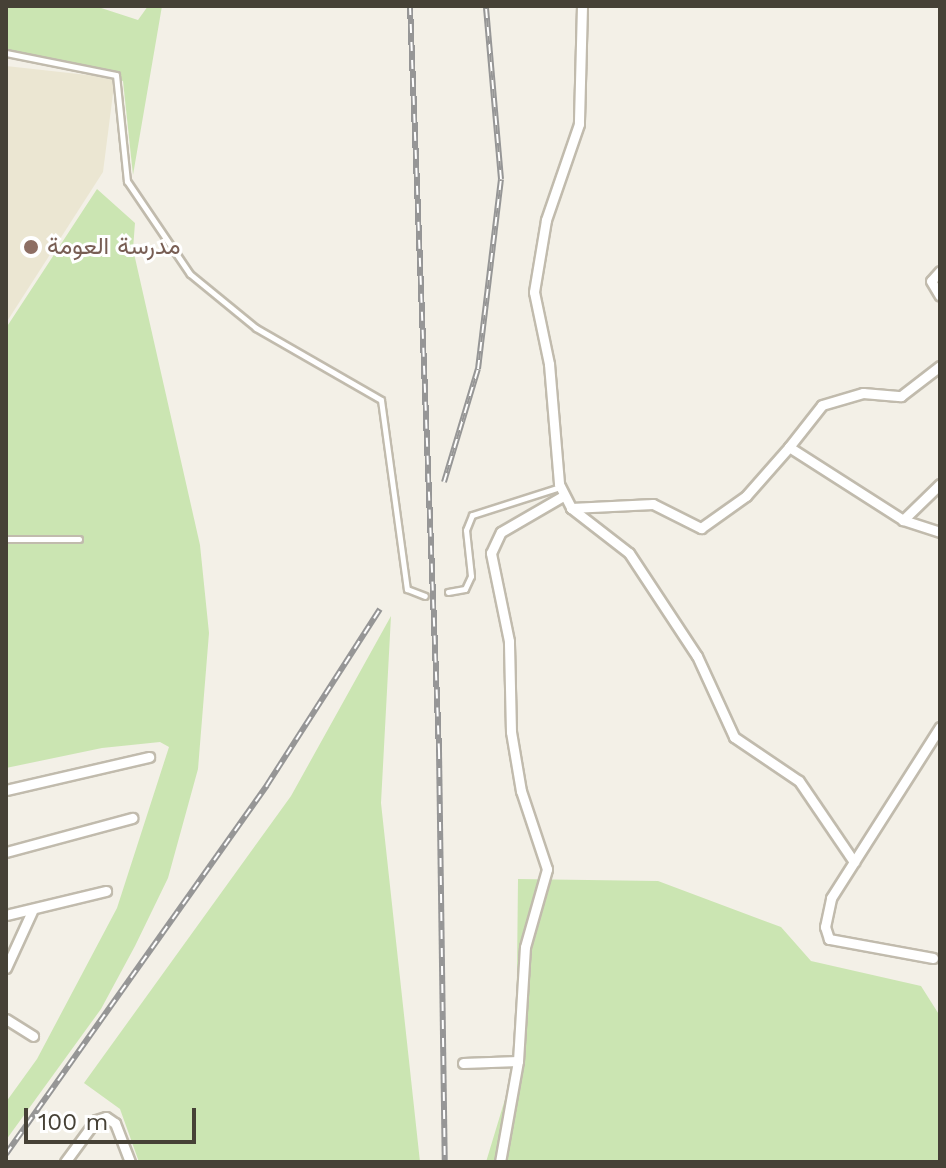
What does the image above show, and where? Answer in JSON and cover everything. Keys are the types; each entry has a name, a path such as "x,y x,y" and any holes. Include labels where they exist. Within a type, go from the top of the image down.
{"street":[{"path":"582,6 579,124 546,220 534,292 549,364 561,491 571,508 629,553 697,656 734,737 805,787 854,862"},
{"path":"940,271 931,281 940,296"},
{"path":"571,508 653,504 701,528 746,496 822,405 863,393 901,396 940,366"},
{"path":"789,447 903,520 940,532"},
{"path":"903,520 940,484"},
{"path":"500,1162 518,1061 525,947 546,861 530,828 519,777 509,641 491,553 501,532 561,491"},
{"path":"933,958 827,937 828,904 940,727"},
{"path":"6,790 149,757"},
{"path":"6,852 132,818"},
{"path":"6,915 106,891"},
{"path":"6,968 33,909"},
{"path":"6,1019 33,1036"},
{"path":"463,1063 518,1061"},
{"path":"65,1162 96,1120 106,1117 115,1123 130,1162"}],"lane":[{"path":"6,53 116,75 127,181 190,274 256,328 381,400 407,589 425,596"},
{"path":"448,592 465,589 471,576 466,530 472,515 561,491"},
{"path":"6,539 79,539"}],"shaded area":[{"name":"مدرسة العومة","path":"6,66 115,78 103,172 6,323"}],"green space":[{"path":"6,6 95,6 138,20 148,6 162,6 133,175 123,81 6,53"},
{"path":"97,189 135,223 133,249 200,545 209,633 198,769 168,878 135,946 101,1009 6,1140 6,1102 37,1059 117,908 169,747 160,742 102,748 6,768 6,328"},
{"path":"391,616 381,803 420,1162 139,1162 120,1109 84,1083 291,796"},
{"path":"518,879 658,881 781,927 811,961 921,986 940,1016 940,1162 486,1162 516,1063"}],"railway":[{"path":"410,6 439,750 445,1162"},
{"path":"444,482 478,369 501,179 486,6"},
{"path":"6,1154 267,785 380,609"}],"place":[{"name":"مدرسة العومة","path":"31,247"}]}
